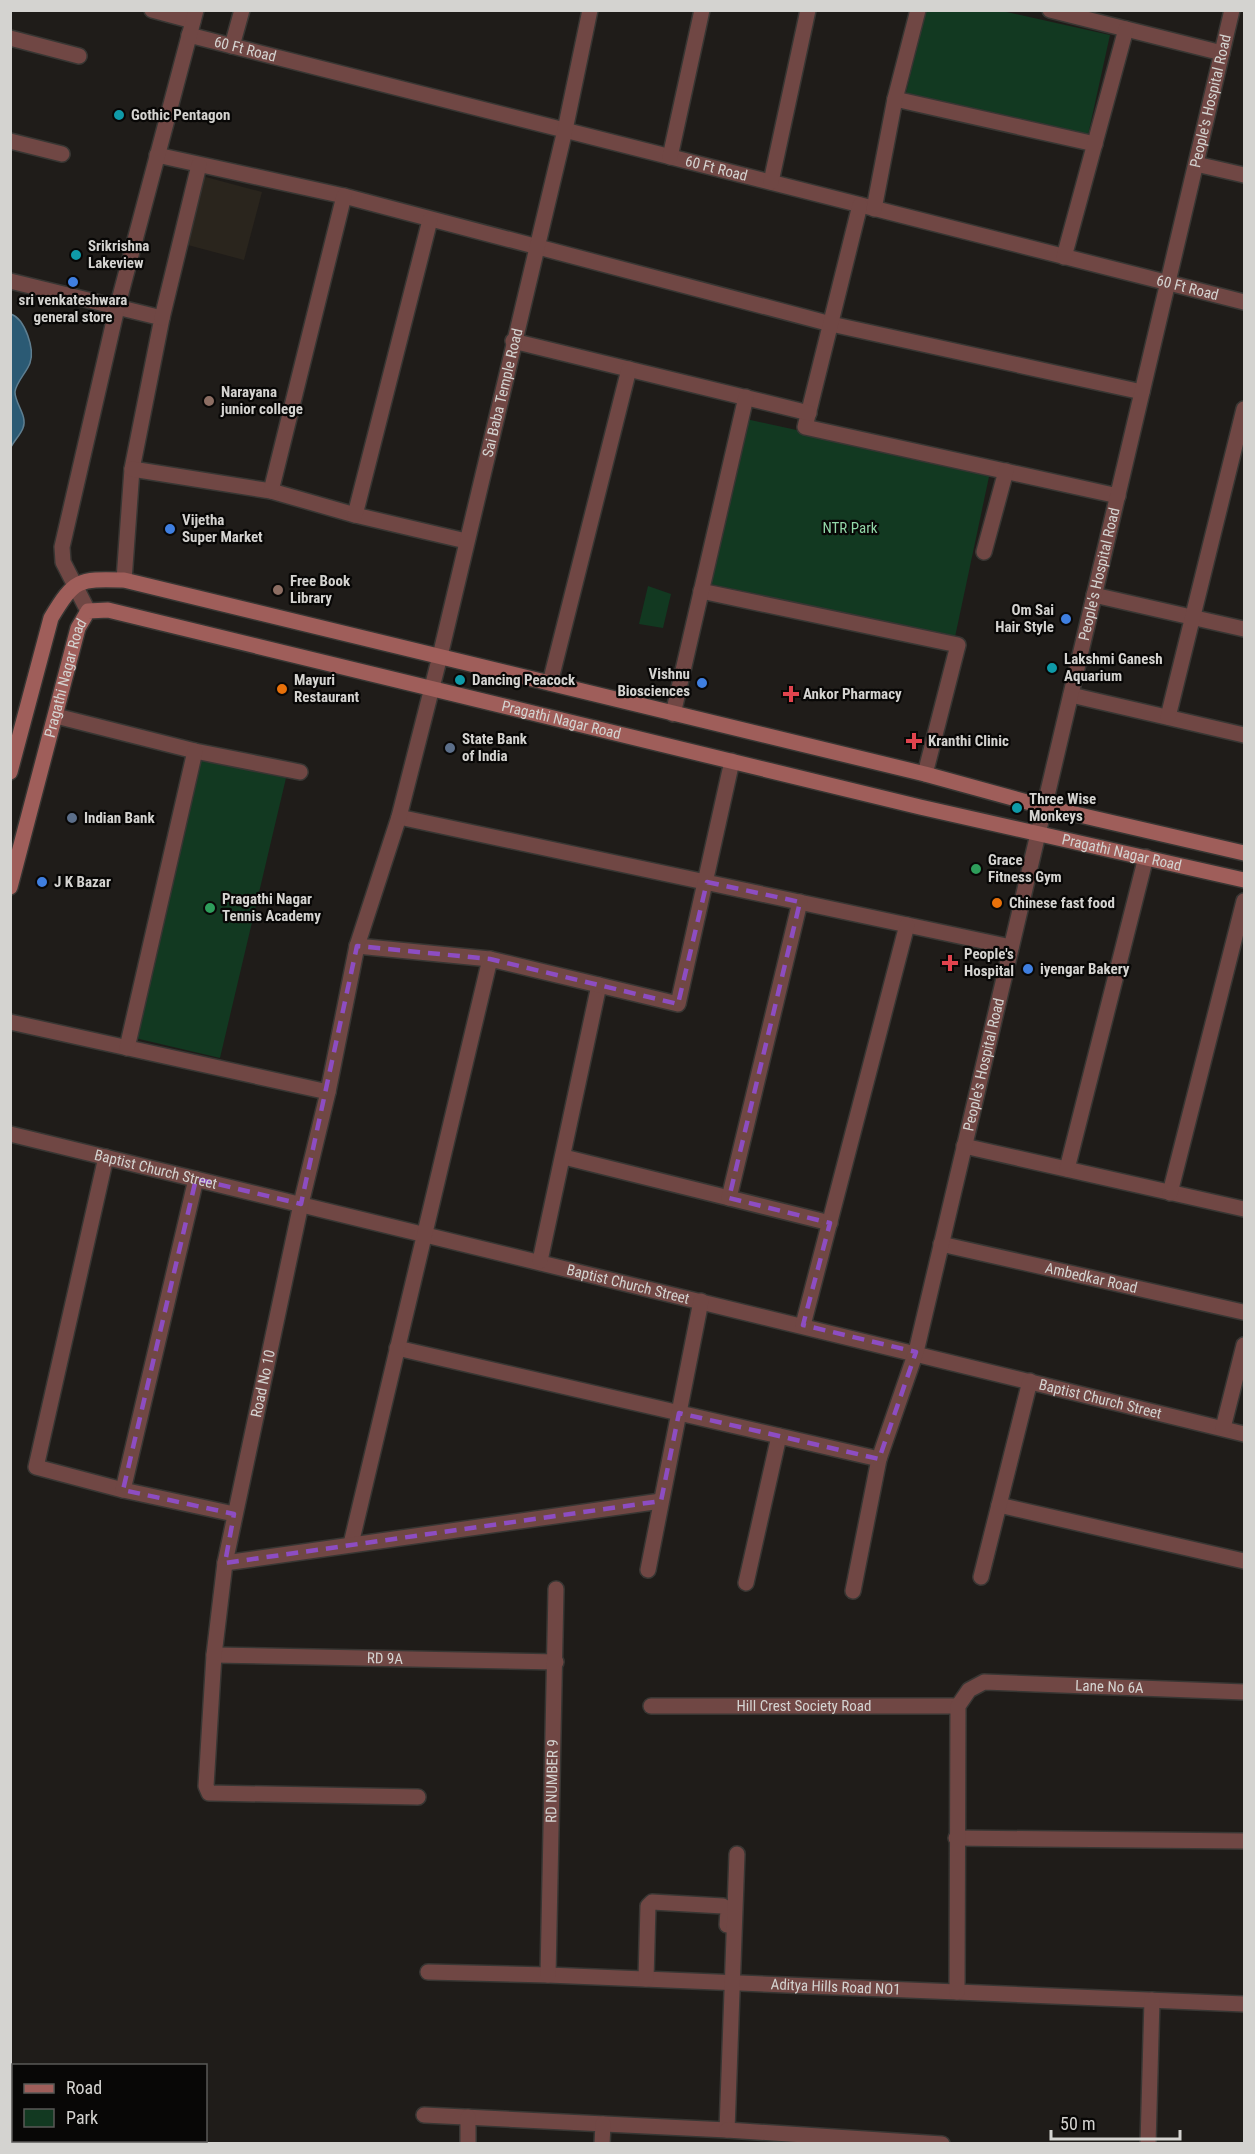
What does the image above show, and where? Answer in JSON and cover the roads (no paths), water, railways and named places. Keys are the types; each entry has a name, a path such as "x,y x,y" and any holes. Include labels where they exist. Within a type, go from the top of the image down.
{"main road":[{"name":"Pragathi Nagar Road","path":"10,772 51,618 64,597 75,585 87,579 124,580 925,774 1044,807 1245,853"},
{"name":"Pragathi Nagar Road","path":"11,889 15,851 56,716 78,628 88,611 108,610 920,807 1245,880"}],"street":[{"name":"60 Ft Road","path":"152,10 175,13 232,46 1245,302"},
{"path":"232,46 242,10"},
{"name":"Sai Baba Temple Road","path":"357,946 399,817 440,656 535,248 565,130 590,10"},
{"path":"670,157 702,10"},
{"path":"771,182 808,10"},
{"path":"918,10 867,207 831,324 805,427 1118,496"},
{"path":"1050,10 1222,53"},
{"name":"People's Hospital Road","path":"853,1591 879,1459 916,1352 1232,10"},
{"path":"88,611 63,562 62,547 117,308 192,22"},
{"path":"1064,257 1126,29"},
{"path":"10,39 79,56"},
{"path":"895,99 1095,144"},
{"path":"10,141 62,154"},
{"path":"157,155 344,196 831,324 1142,392"},
{"path":"1196,164 1245,175"},
{"path":"124,580 132,469 162,318 200,165"},
{"path":"271,491 344,196"},
{"path":"355,515 430,220"},
{"path":"10,281 162,318"},
{"path":"513,341 809,413"},
{"path":"550,683 629,369"},
{"path":"673,714 746,397"},
{"path":"1168,717 1245,409"},
{"path":"132,469 271,491 355,515 466,541"},
{"path":"984,552 1006,471"},
{"path":"701,591 958,645 925,774"},
{"path":"1094,595 1245,629"},
{"path":"1071,695 1245,735"},
{"path":"56,716 195,751 300,772"},
{"path":"127,1048 195,751"},
{"path":"357,946 490,959 678,1004 732,761"},
{"path":"399,817 1011,947"},
{"path":"1067,1169 1146,857"},
{"path":"1170,1192 1245,901"},
{"path":"729,1198 800,902"},
{"path":"803,1325 907,925"},
{"name":"Road No 10","path":"357,946 328,1092 300,1204 225,1563 214,1655 206,1786 209,1793 418,1797"},
{"path":"351,1544 490,959"},
{"path":"540,1261 599,985"},
{"path":"10,1022 328,1092"},
{"name":"Baptist Church Street","path":"10,1134 916,1352 1245,1434"},
{"path":"964,1146 1245,1209"},
{"path":"106,1157 35,1463 40,1470 234,1514"},
{"path":"564,1157 830,1223"},
{"path":"123,1490 196,1179"},
{"name":"Ambedkar Road","path":"941,1244 1244,1311"},
{"path":"648,1570 701,1301"},
{"path":"1223,1428 1245,1345"},
{"path":"397,1348 879,1459"},
{"path":"981,1577 1030,1380"},
{"path":"746,1583 778,1436"},
{"path":"225,1563 662,1501"},
{"path":"999,1505 1245,1561"},
{"name":"RD NUMBER 9","path":"548,1975 556,1589"},
{"name":"RD 9A","path":"214,1655 556,1662"},
{"name":"Lane No 6A","path":"958,1706 976,1685 984,1682 1245,1692"},
{"name":"Hill Crest Society Road","path":"651,1706 958,1706"},
{"path":"957,1992 958,1706"},
{"path":"956,1838 1245,1841"},
{"path":"729,1982 737,1854"},
{"path":"646,1979 648,1906 652,1902 723,1906 728,1910 727,2130"},
{"name":"Aditya Hills Road NO1","path":"428,1972 1245,2004"},
{"path":"1148,2144 1152,2000"},
{"path":"424,2115 727,2130 942,2144"},
{"path":"468,2117 468,2144"},
{"path":"602,2144 603,2124"}],"water":[{"path":"11,314 21,322 28,335 31,357 29,366 15,392 24,424 11,447"}],"place":[{"name":"Gothic Pentagon","path":"119,115"},
{"name":"Srikrishna Lakeview","path":"76,255"},
{"name":"sri venkateshwara general store","path":"73,282"},
{"name":"Narayana junior college","path":"209,401"},
{"name":"Vijetha Super Market","path":"170,529"},
{"name":"Free Book Library","path":"278,590"},
{"name":"Om Sai Hair Style","path":"1066,619"},
{"name":"Lakshmi Ganesh Aquarium","path":"1052,668"},
{"name":"Dancing Peacock","path":"460,680"},
{"name":"Vishnu Biosciences","path":"702,683"},
{"name":"Mayuri Restaurant","path":"282,689"},
{"name":"Ankor Pharmacy","path":"791,694"},
{"name":"Kranthi Clinic","path":"914,741"},
{"name":"State Bank of India","path":"450,748"},
{"name":"Three Wise Monkeys","path":"1017,808"},
{"name":"Indian Bank","path":"72,818"},
{"name":"Grace Fitness Gym","path":"976,869"},
{"name":"J K Bazar","path":"42,882"},
{"name":"Chinese fast food","path":"997,903"},
{"name":"Pragathi Nagar Tennis Academy","path":"210,908"},
{"name":"People's Hospital","path":"950,963"},
{"name":"iyengar Bakery","path":"1028,969"}],"park label":[{"name":"NTR Park","path":"850,528"}]}
